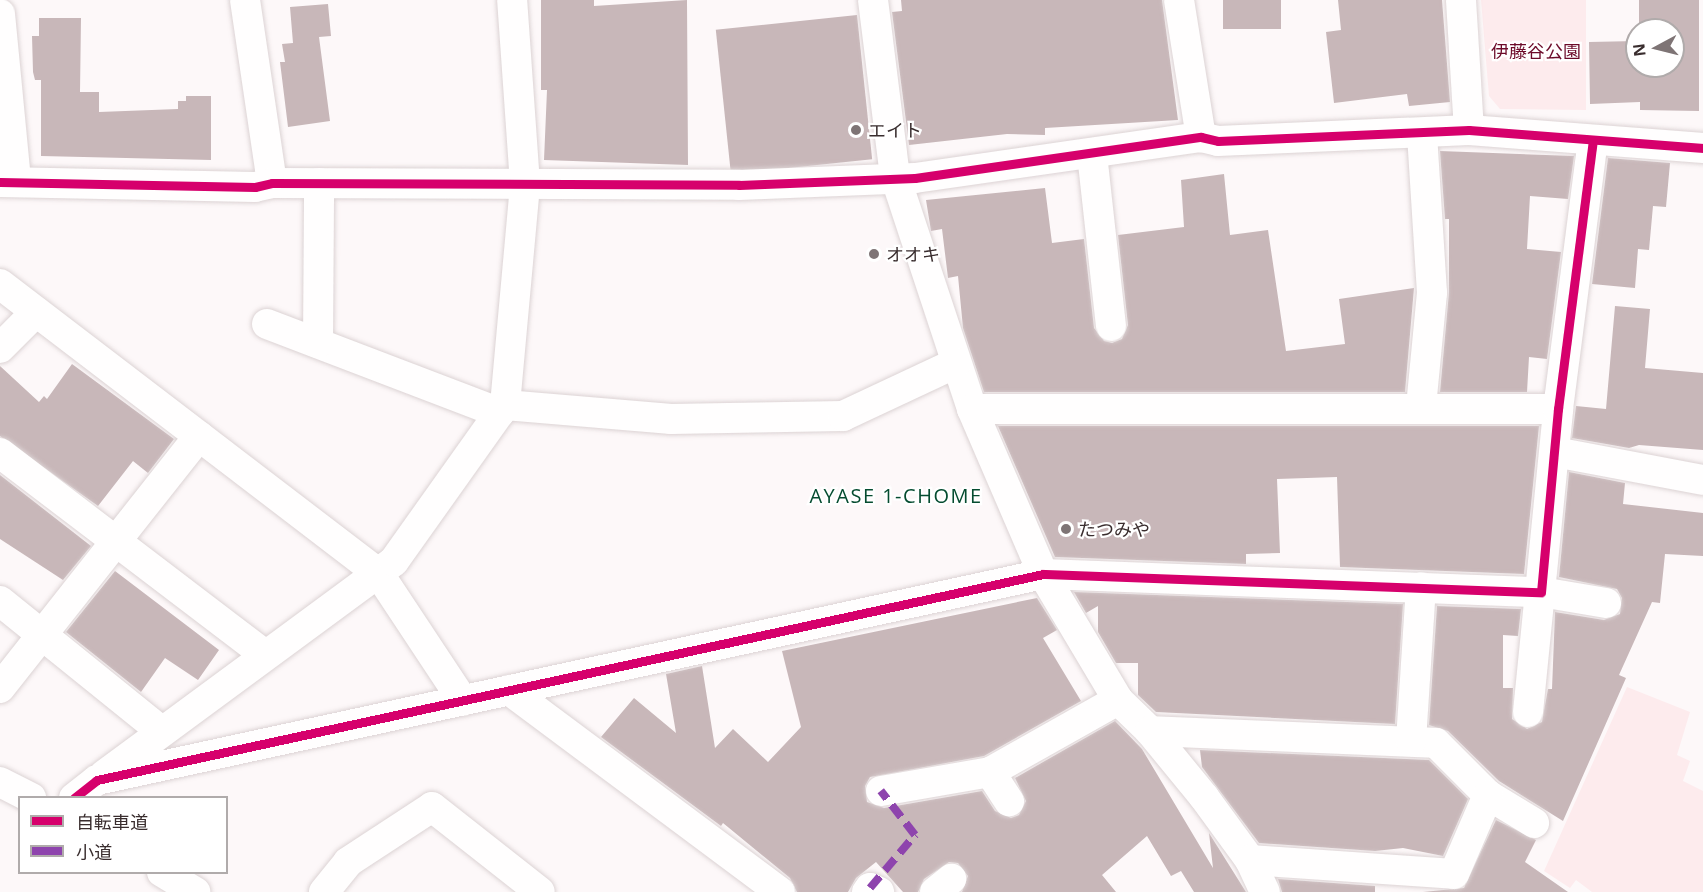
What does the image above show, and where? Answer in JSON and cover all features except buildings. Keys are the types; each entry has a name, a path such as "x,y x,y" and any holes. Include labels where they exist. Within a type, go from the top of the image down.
{"street":[{"path":"244,0 272,183"},
{"path":"86,789 264,654 379,574 420,531 502,409 525,184 512,0"},
{"path":"873,0 895,176 972,409 1043,574 1118,700 1150,731 1250,860 1265,892"},
{"path":"1179,0 1202,137"},
{"path":"1461,0 1469,130"},
{"path":"0,22 8,182 255,187 272,183 739,184 895,176 915,178 1202,137 1218,141 1469,130 1703,148"},
{"path":"1421,407 1432,293 1422,133"},
{"path":"1528,712 1558,409 1593,140"},
{"path":"1092,154 1112,326"},
{"path":"318,343 319,183"},
{"path":"0,284 379,574 464,701"},
{"path":"0,348 36,312"},
{"path":"267,324 502,409 671,419 843,416 956,363"},
{"path":"972,409 1421,407 1558,409"},
{"path":"0,688 199,436"},
{"path":"1554,452 1703,480"},
{"path":"0,453 264,654"},
{"path":"86,789 508,690 1043,574 1541,592 1606,603"},
{"path":"1411,741 1421,587"},
{"path":"0,601 161,731"},
{"path":"508,690 780,892"},
{"path":"881,791 990,772 1118,700"},
{"path":"1150,731 1436,743 1488,795 1534,823"},
{"path":"990,772 1009,801"},
{"path":"0,782 27,796"},
{"path":"1250,860 1403,880 1454,874 1488,795"},
{"path":"324,892 348,862 432,807 540,892"},
{"path":"164,874 195,892"},
{"path":"867,892 870,888 879,892"}],"green space":[{"name":"伊藤谷公園","path":"1481,0 1586,0 1586,110 1500,109 1489,96"},
{"path":"1627,687 1690,712 1677,755 1690,761 1683,781 1703,791 1703,892 1592,892 1576,880 1570,888 1544,871"}],"marked path":[{"path":"870,888 915,835 881,791"}],"cycle path":[{"path":"0,182 255,187 272,183 739,185 915,178 1201,137 1218,141 1469,130 1703,148"},
{"path":"77,796 97,780 1043,574 1541,592 1558,409 1593,140"}],"place":[{"name":"エイト","path":"856,130"},
{"name":"オオキ","path":"874,254"},
{"name":"たつみや","path":"1066,529"}],"district":[{"name":"AYASE 1-CHOME","path":"896,495"}]}
